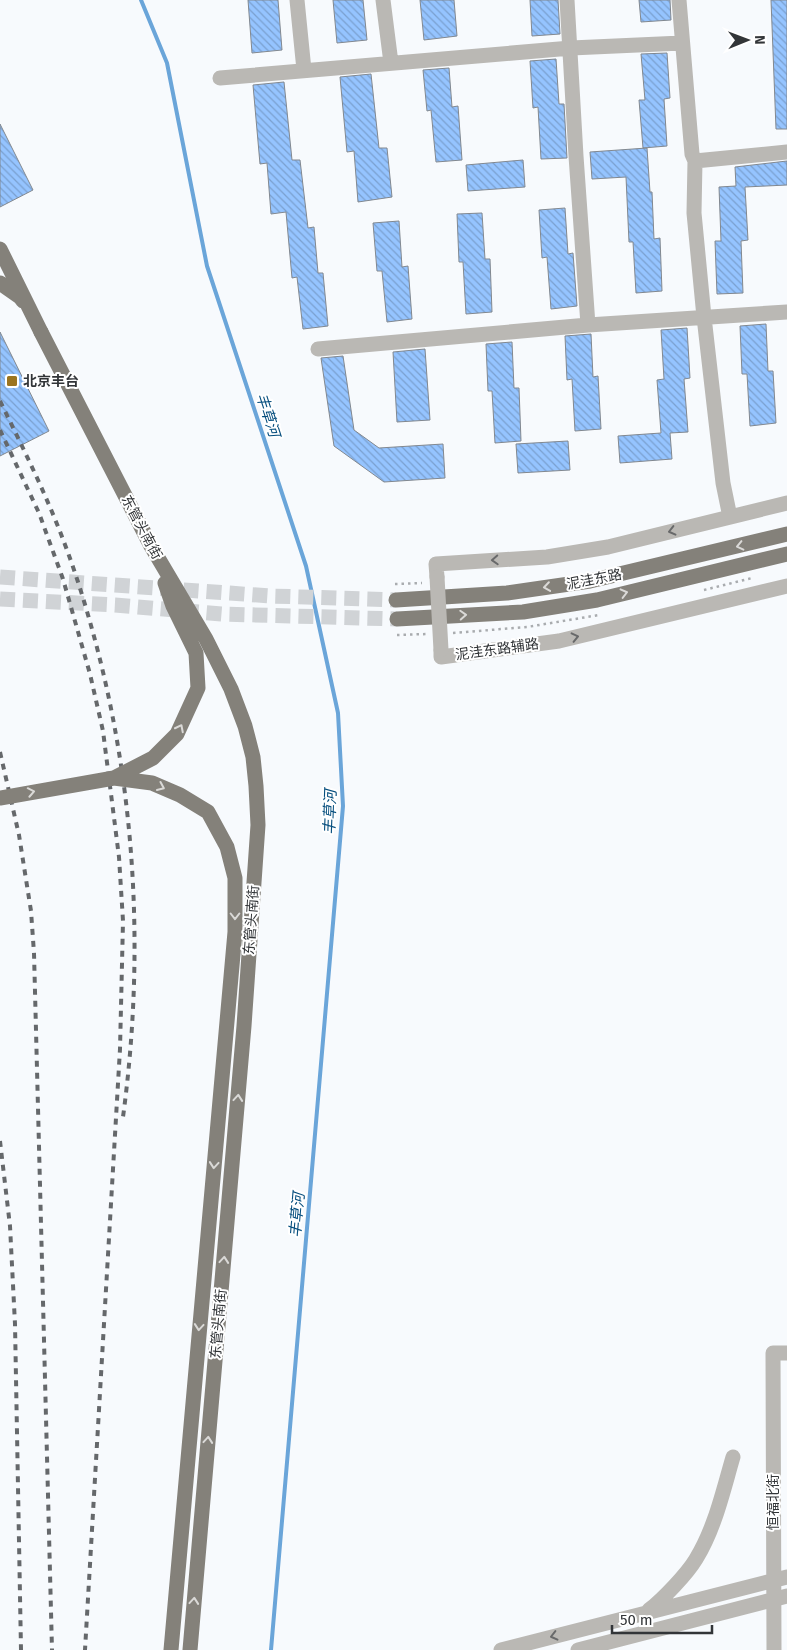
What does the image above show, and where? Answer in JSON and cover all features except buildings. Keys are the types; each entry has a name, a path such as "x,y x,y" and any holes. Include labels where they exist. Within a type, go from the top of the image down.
{"main road":[{"name":"东管头南街","path":"0,249 151,546 206,639 231,689 245,726 253,757 258,826 244,1026 190,1650"},
{"path":"0,283 20,297 41,332"},
{"name":"泥洼东路","path":"396,600 507,593 590,581 787,534"},
{"path":"0,798 114,778 153,758 177,734 198,688 196,653 173,606 151,546"},
{"name":"泥洼东路","path":"397,619 523,612 596,600 787,554"},
{"name":"东管头南街","path":"114,778 152,783 180,795 208,812 228,847 235,878 235,932 171,1650"}],"street":[{"path":"298,0 304,70"},
{"path":"383,0 390,63"},
{"path":"567,0 588,325"},
{"path":"678,0 692,154 695,161 694,213 704,317 723,483 730,517"},
{"path":"220,78 571,48 682,43"},
{"path":"695,161 787,152"},
{"path":"318,349 588,325 787,312"},
{"name":"泥洼东路辅路","path":"787,503 608,547 547,557 436,564 441,657 559,641 787,586"},
{"name":"恒福北街","path":"774,1650 780,1598 780,1353"},
{"path":"644,1614 662,1600 696,1559 716,1516 733,1457"},
{"path":"501,1650 780,1579"},
{"path":"576,1631 577,1650 593,1648 780,1598"},
{"path":"593,1627 593,1648"}],"waterway":[{"name":"丰草河","path":"141,0 167,63 207,266 306,566 338,713 343,806 271,1650"}],"tunnel":[{"path":"0,577 271,596 396,600"},
{"path":"0,599 115,605 222,614 397,619"}],"railway":[{"path":"0,401 57,524 83,596 107,689 118,749 127,810 134,933 134,994 130,1056 123,1117"},
{"path":"0,430 39,513 63,579 90,674 103,731 119,857 123,921 120,1049 85,1650"},
{"path":"0,752 19,835 31,911 34,953 52,1650"},
{"path":"0,1141 10,1226 15,1324 21,1650"}],"place":[{"name":"北京丰台","path":"12,381"}]}
